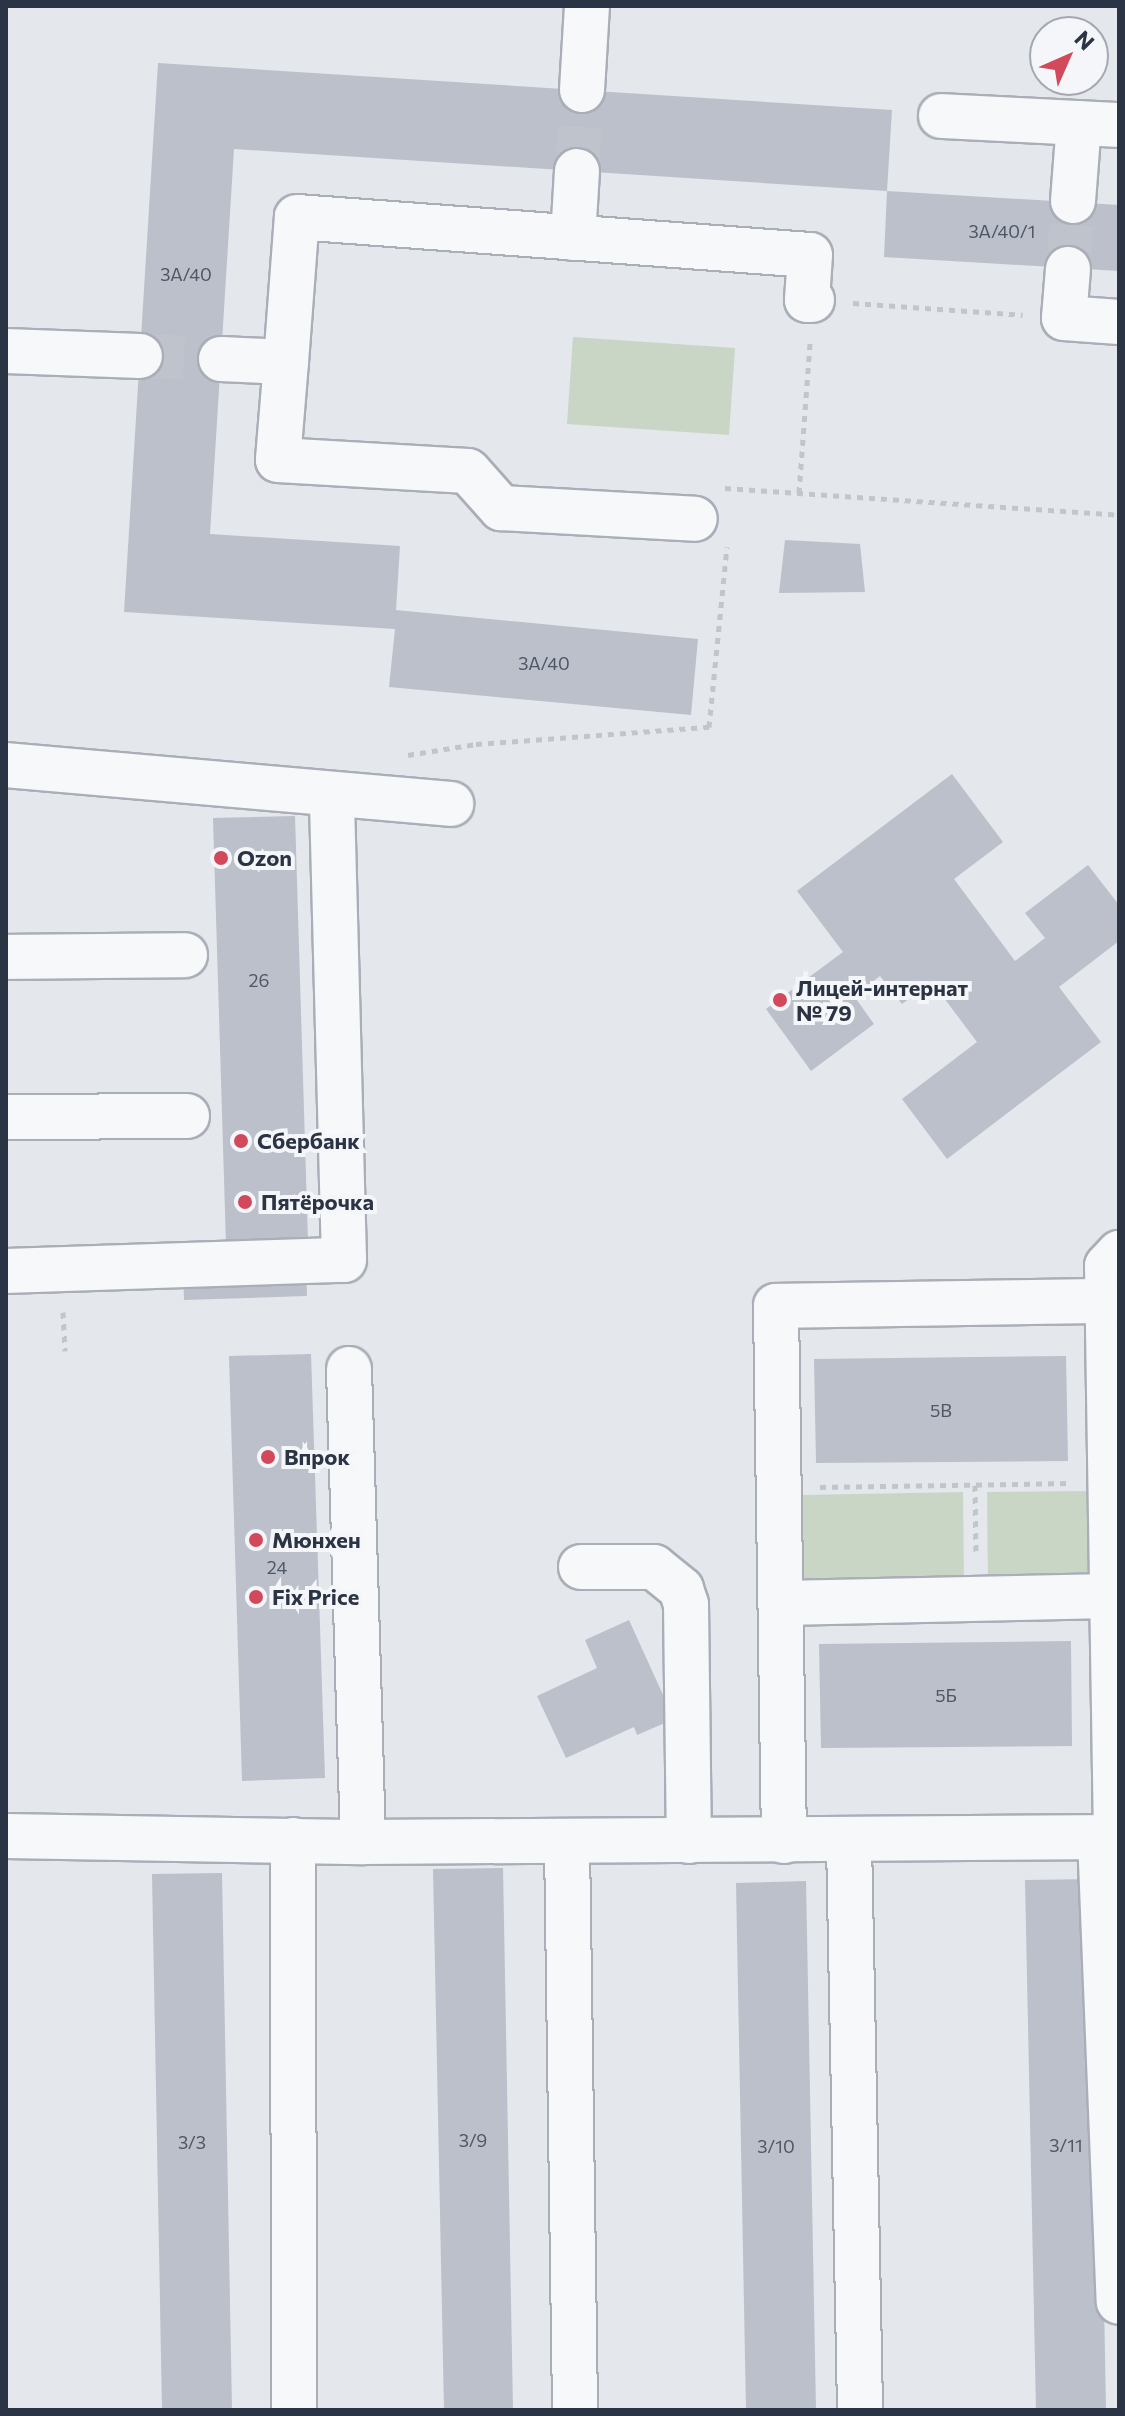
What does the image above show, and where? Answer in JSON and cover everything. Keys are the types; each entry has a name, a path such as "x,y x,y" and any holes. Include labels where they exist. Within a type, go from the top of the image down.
{"lane":[{"path":"582,90 587,6"},
{"path":"941,116 1099,124 1073,201"},
{"path":"573,238 577,171"},
{"path":"718,512 501,508 468,471 278,460 297,217 810,255 807,300 811,319"},
{"path":"1068,269 1064,318 1119,322"},
{"path":"6,351 140,356"},
{"path":"221,359 286,362"},
{"path":"6,765 332,796 451,804"},
{"path":"6,1271 344,1260 332,796"},
{"path":"6,957 185,955"},
{"path":"6,1117 187,1116"},
{"path":"1119,1253 1107,1266 1119,2302"},
{"path":"784,1841 776,1306 1108,1301"},
{"path":"349,1369 363,1842"},
{"path":"581,1567 654,1567 681,1589 686,1604 689,1841"},
{"path":"781,1603 1112,1596"},
{"path":"6,1836 363,1842 1112,1837"},
{"path":"293,1840 294,2410"},
{"path":"849,1841 860,2410"},
{"path":"567,1842 575,2410"}],"path":[{"path":"799,493 811,319 1064,318"},
{"path":"733,489 1119,515"},
{"path":"398,756 476,744 709,727 718,512 733,489"},
{"path":"718,512 733,489"},
{"path":"63,1307 65,1351"},
{"path":"779,1487 1079,1483"},
{"path":"975,1485 977,1599"}],"green space":[{"path":"573,337 735,348 729,435 567,424"},
{"path":"1089,1491 1091,1585 988,1586 987,1492"},
{"path":"963,1492 964,1587 809,1584 804,1577 802,1495"}],"building":[{"path":"158,63 892,110 887,191 234,149 210,534 400,546 396,610 698,639 691,715 389,687 395,629 124,612"},
{"path":"887,191 1119,205 1119,271 884,257"},
{"path":"785,540 860,544 865,592 779,593"},
{"path":"952,774 1003,842 954,879 1015,961 1045,938 1025,913 1088,865 1119,905 1119,941 1059,987 1101,1042 947,1159 902,1099 977,1042 932,982 902,1004 880,976 854,996 874,1024 811,1071 766,1009 843,952 797,891"},
{"path":"295,816 308,1242 226,1244 213,818"},
{"path":"306,1265 307,1296 184,1300 183,1269"},
{"path":"311,1354 325,1778 242,1781 229,1356"},
{"path":"1066,1356 1068,1461 816,1463 814,1359"},
{"path":"629,1620 674,1719 637,1735 634,1727 566,1758 537,1696 597,1668 585,1640"},
{"path":"1071,1641 1072,1746 821,1748 819,1644"},
{"path":"503,1868 513,2410 444,2410 433,1869"},
{"path":"222,1873 232,2410 162,2410 152,1874"},
{"path":"1096,1879 1106,2410 1036,2410 1025,1880"},
{"path":"806,1881 816,2410 746,2410 736,1883"}],"tunnel":[{"path":"577,171 582,90"},
{"path":"1068,269 1073,201"},
{"path":"140,356 221,359"}],"place":[{"name":"Ozon","path":"221,858"},
{"name":"Лицей-интернат № 79","path":"780,1000"},
{"name":"Сбербанк","path":"241,1141"},
{"name":"Пятёрочка","path":"245,1202"},
{"name":"Впрок","path":"268,1457"},
{"name":"Мюнхен","path":"256,1540"},
{"name":"Fix Price","path":"256,1597"}]}
